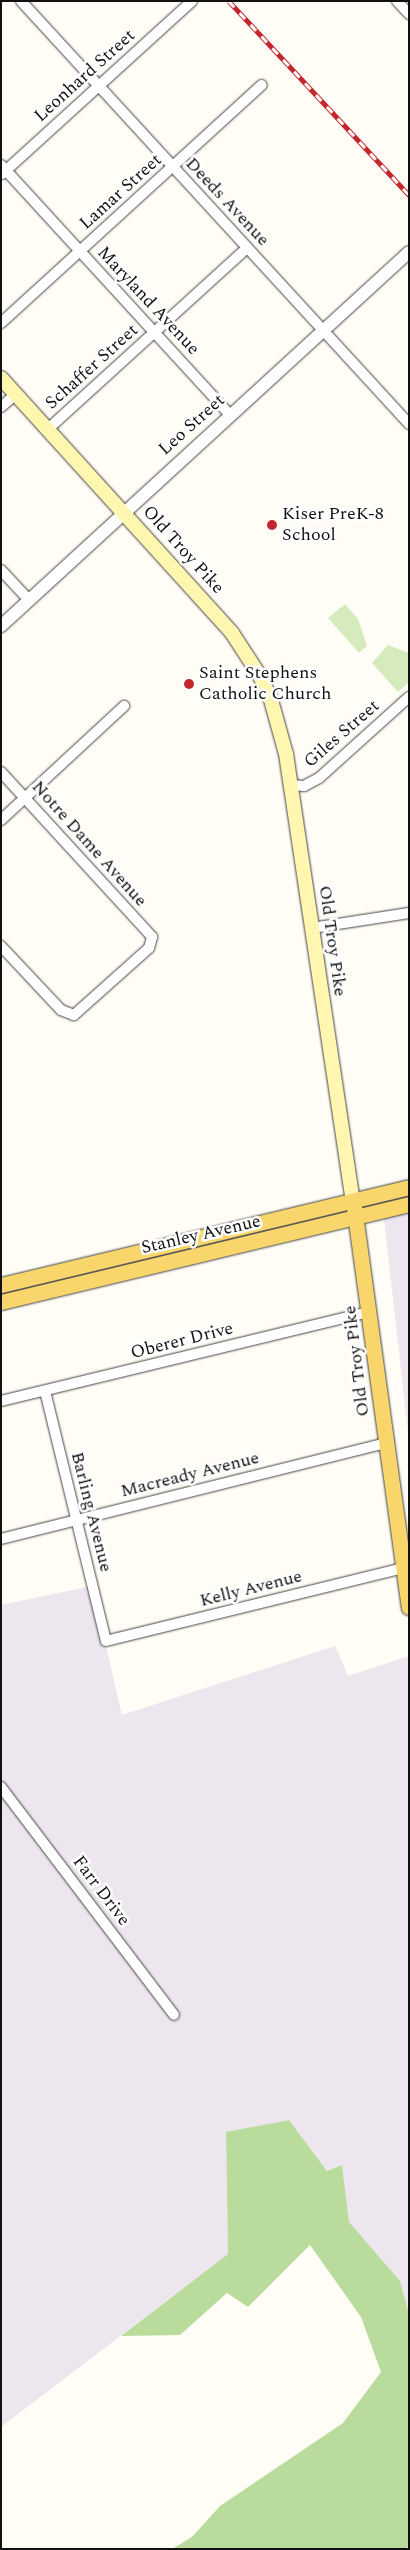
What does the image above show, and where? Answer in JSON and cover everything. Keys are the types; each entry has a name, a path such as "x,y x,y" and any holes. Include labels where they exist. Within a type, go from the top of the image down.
{"main road":[{"name":"Old Troy Pike","path":"1,378 123,511 247,654 274,709 291,785 370,1312 386,1443 403,1525 404,1568 409,1607"},
{"name":"Stanley Avenue","path":"1,1285 409,1187"},
{"name":"Stanley Avenue","path":"1,1302 409,1204"}],"street":[{"name":"Deeds Avenue","path":"20,1 409,424"},
{"name":"Leonhard Street","path":"3,170 192,1"},
{"path":"397,1 409,14"},
{"name":"Lamar Street","path":"1,323 262,85"},
{"name":"Maryland Avenue","path":"3,170 230,414"},
{"name":"Schaffer Street","path":"48,429 247,248"},
{"name":"Leo Street","path":"1,626 123,511 409,252"},
{"path":"1,407 16,394"},
{"path":"1,570 29,600"},
{"name":"Giles Street","path":"291,785 304,786 319,778 409,697"},
{"path":"1,820 124,706"},
{"name":"Notre Dame Avenue","path":"1,772 152,937 149,948 79,1013 69,1015 61,1010 1,946"},
{"path":"312,928 409,913"},
{"name":"Oberer Drive","path":"1,1401 370,1312"},
{"name":"Barling Avenue","path":"45,1391 106,1641"},
{"name":"Macready Avenue","path":"1,1539 386,1443"},
{"name":"Kelly Avenue","path":"106,1641 404,1568"},
{"name":"Farr Drive","path":"1,1787 174,2015"}],"shaded area":[{"path":"409,1207 409,1441 383,1210"},
{"path":"92,1586 122,1715 335,1646 348,1676 409,1656 409,2314 399,2281 349,2222 342,2165 327,2171 289,2120 226,2133 228,2254 1,2427 1,1605"}],"green space":[{"path":"345,604 358,619 367,646 359,653 328,618"},
{"path":"388,645 409,653 409,682 398,692 372,663"},
{"path":"289,2120 327,2171 342,2165 349,2222 400,2281 409,2314 409,2546 405,2549 172,2549 192,2537 220,2506 343,2423 381,2372 361,2317 310,2245 248,2307 227,2293 180,2335 121,2336 228,2254 226,2132"}],"railway":[{"path":"229,1 409,195"}],"place":[{"name":"Kiser PreK-8 School","path":"272,525"},
{"name":"Saint Stephens Catholic Church","path":"189,684"}]}
